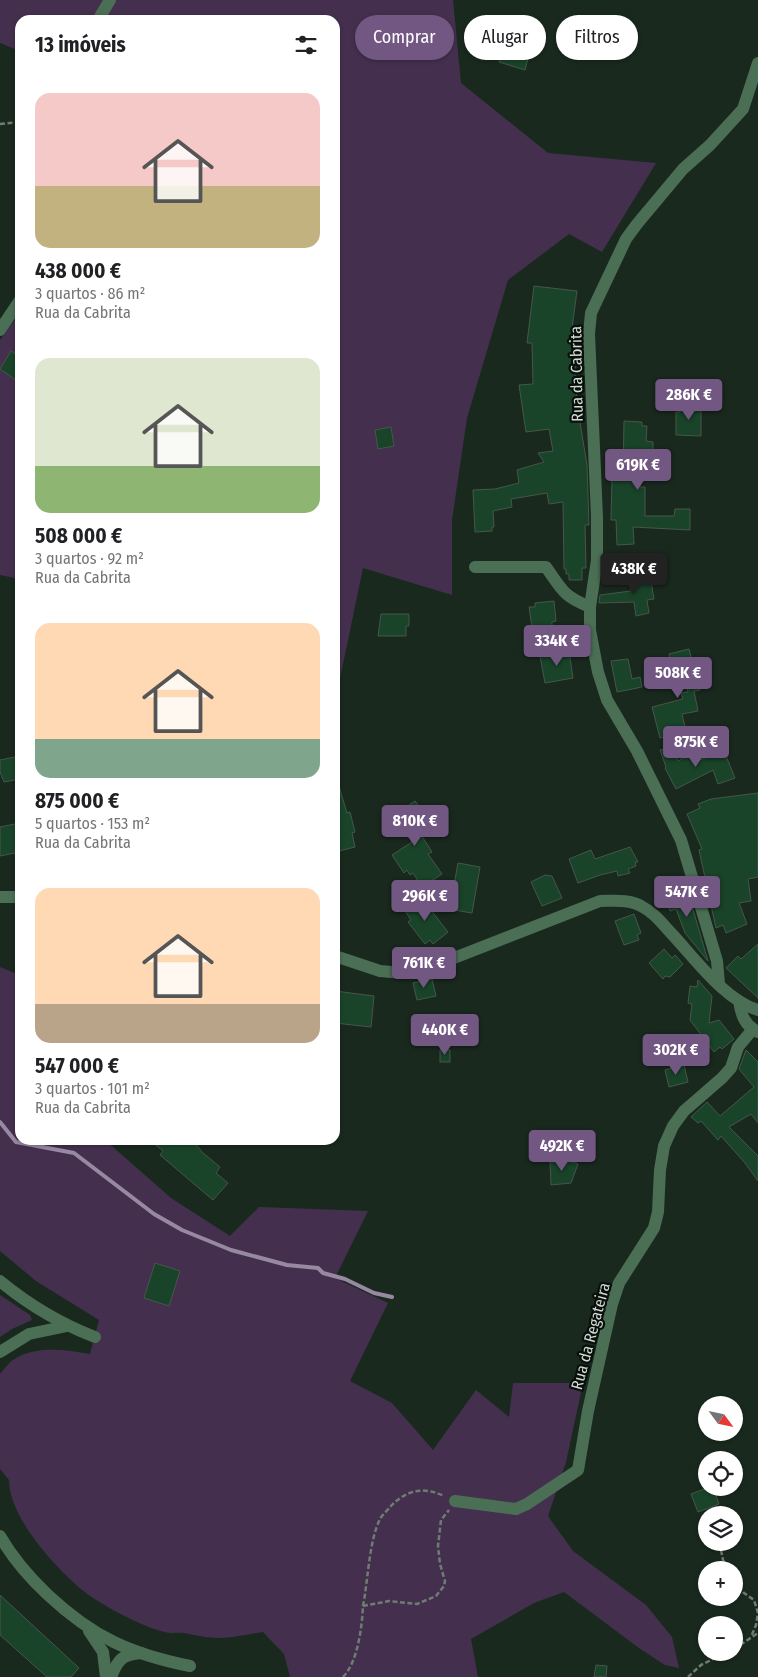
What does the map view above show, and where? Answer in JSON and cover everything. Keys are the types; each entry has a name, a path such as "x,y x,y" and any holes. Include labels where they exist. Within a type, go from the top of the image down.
{"street":[{"path":"101,15 110,0"},
{"name":"Rua da Cabrita","path":"719,984 718,961 681,840 637,751 607,700 598,672 590,630 590,607 597,560 597,517 589,334 591,313 626,239 683,169 710,145 743,109 758,63"},
{"path":"0,330 15,308"},
{"path":"475,567 546,567 562,591 571,599 590,607"},
{"path":"0,897 15,897"},
{"path":"340,958 380,971 403,973 431,967 600,901 625,900 641,905 654,915 719,984 739,1001 758,1010"},
{"path":"739,1001 741,1013 746,1022 755,1030"},
{"name":"Rua da Regateira","path":"455,1501 516,1509 527,1504 578,1470 588,1411 612,1304 619,1283 654,1228 658,1212 660,1170 664,1146 673,1126 684,1111 731,1068 738,1046 755,1030"},
{"path":"0,1281 21,1298 68,1326 95,1337"},
{"path":"0,1352 28,1334 68,1326"},
{"path":"0,1536 12,1556 31,1579 88,1629 112,1642 166,1661 190,1666"},
{"path":"88,1629 103,1652 106,1677"},
{"path":"111,1677 123,1656 143,1653"}],"path":[{"path":"0,124 15,122"},
{"path":"343,1677 349,1671 359,1637 363,1606 370,1557 380,1519 399,1498 412,1491 425,1489 455,1501 441,1520 438,1546 440,1564 445,1581 444,1586 436,1596 417,1604 389,1601 363,1606"},
{"path":"743,1592 754,1600 758,1612 751,1638"},
{"path":"743,1643 758,1633"},
{"path":"688,1677 701,1665 709,1661"}],"shaded area":[{"path":"0,0 453,0 461,83 548,153 656,163 602,252 569,234 508,280 467,418 452,520 452,595 363,568 340,679 340,15 15,15 15,49 0,43"},
{"path":"15,320 15,578 0,575 0,340"},
{"path":"0,967 15,973 15,1145 111,1145 171,1198 230,1236 259,1207 368,1211 335,1278 388,1303 350,1381 392,1403 433,1450 476,1390 509,1417 513,1383 583,1383 566,1462 548,1516 573,1551 646,1605 672,1637 679,1668 665,1665 639,1648 564,1592 534,1603 471,1639 478,1677 290,1677 284,1654 263,1632 218,1638 167,1633 133,1620 88,1595 58,1567 35,1540 16,1509 9,1480 0,1469 0,1374 13,1360 31,1352 51,1350 90,1354 99,1320 36,1281 0,1251"},
{"path":"0,1295 30,1315 32,1320 0,1337"}],"building":[{"path":"500,60 528,60 525,70 499,62"},
{"path":"534,286 577,291 570,343 574,343 577,404 587,465 589,525 585,525 586,568 582,568 582,580 569,580 569,574 566,574 566,569 564,569 563,502 549,504 547,493 511,499 512,507 493,511 494,527 492,527 492,531 475,532 473,490 495,489 519,483 517,470 544,462 538,453 553,451 549,429 526,432 519,385 533,384 532,343 527,343"},
{"path":"11,351 15,354 15,380 0,369"},
{"path":"680,405 701,405 701,436 676,435 676,412 680,412"},
{"path":"624,421 642,422 642,426 647,426 646,441 653,442 653,456 649,456 649,459 641,459 640,487 645,487 645,516 674,516 675,509 690,509 690,530 633,527 634,544 617,545 616,520 611,520 612,478 623,478"},
{"path":"391,427 394,446 378,449 375,430"},
{"path":"650,575 654,599 647,600 649,613 636,616 634,602 599,603 600,595 631,591 630,577"},
{"path":"554,601 556,621 552,622 552,627 536,629 536,627 532,627 529,607 535,607 535,603"},
{"path":"381,614 409,614 409,626 406,626 406,636 378,636"},
{"path":"689,649 700,690 694,691 698,711 682,714 686,731 660,738 652,707 683,699 681,693 688,692 682,663 671,665 669,654"},
{"path":"569,651 573,678 545,683 540,656"},
{"path":"628,659 632,679 640,677 642,687 617,692 611,661"},
{"path":"672,747 678,761 691,754 694,762 724,751 735,778 718,784 713,770 676,789 665,768 660,750"},
{"path":"15,757 15,780 4,782 0,772 0,760"},
{"path":"340,790 347,813 350,812 355,832 352,833 355,847 340,851"},
{"path":"758,793 758,877 748,879 751,901 739,903 747,924 726,933 723,925 716,928 699,850 702,849 687,814 700,808 698,804 711,799"},
{"path":"415,801 426,817 422,820 425,824 418,830 432,852 428,854 442,874 422,887 413,873 410,875 407,870 404,873 392,855 412,842 393,816"},
{"path":"15,824 15,853 0,856 0,827"},
{"path":"630,847 638,862 635,862 636,866 628,869 630,873 618,876 617,871 578,883 569,859 591,850 595,859"},
{"path":"458,863 480,867 472,913 454,910 457,897 452,896"},
{"path":"545,875 552,876 562,898 542,906 531,882"},
{"path":"687,889 708,961 685,933 676,909 670,911 666,897"},
{"path":"420,896 448,932 433,944 430,940 425,944 408,922 411,920 404,909"},
{"path":"634,914 641,933 637,935 639,940 624,945 615,921"},
{"path":"758,944 758,998 726,968 738,956 741,959"},
{"path":"664,949 672,958 675,955 683,964 670,977 665,976 663,979 649,963"},
{"path":"432,979 436,996 417,1000 413,983"},
{"path":"698,980 712,996 709,1023 719,1020 734,1039 722,1049 720,1047 714,1052 690,1020 692,1004 688,1003 690,986 697,987"},
{"path":"340,992 374,996 371,1027 340,1024"},
{"path":"440,1050 450,1050 450,1062 440,1062"},
{"path":"746,1050 758,1062 758,1123 751,1114 729,1127 758,1156 758,1181 721,1136 718,1140 701,1121 698,1123 691,1117 707,1102 720,1116 754,1087 739,1069"},
{"path":"684,1065 688,1082 669,1087 665,1070"},
{"path":"156,1145 196,1145 220,1167 216,1173 228,1183 213,1200 160,1155 163,1151"},
{"path":"570,1161 578,1164 571,1183 551,1185 550,1162"},
{"path":"155,1263 180,1271 169,1306 144,1298"},
{"path":"698,1491 698,1496 716,1496 719,1504 698,1506 698,1512 691,1494"},
{"path":"0,1595 79,1668 71,1677 47,1677 0,1635"},
{"path":"596,1665 607,1666 606,1677 594,1677"}],"waterway":[{"path":"0,1122 15,1141"},
{"path":"32,1145 74,1153 154,1214 182,1230 231,1250 287,1265 318,1268 323,1273 345,1279 374,1293 392,1297"}]}
